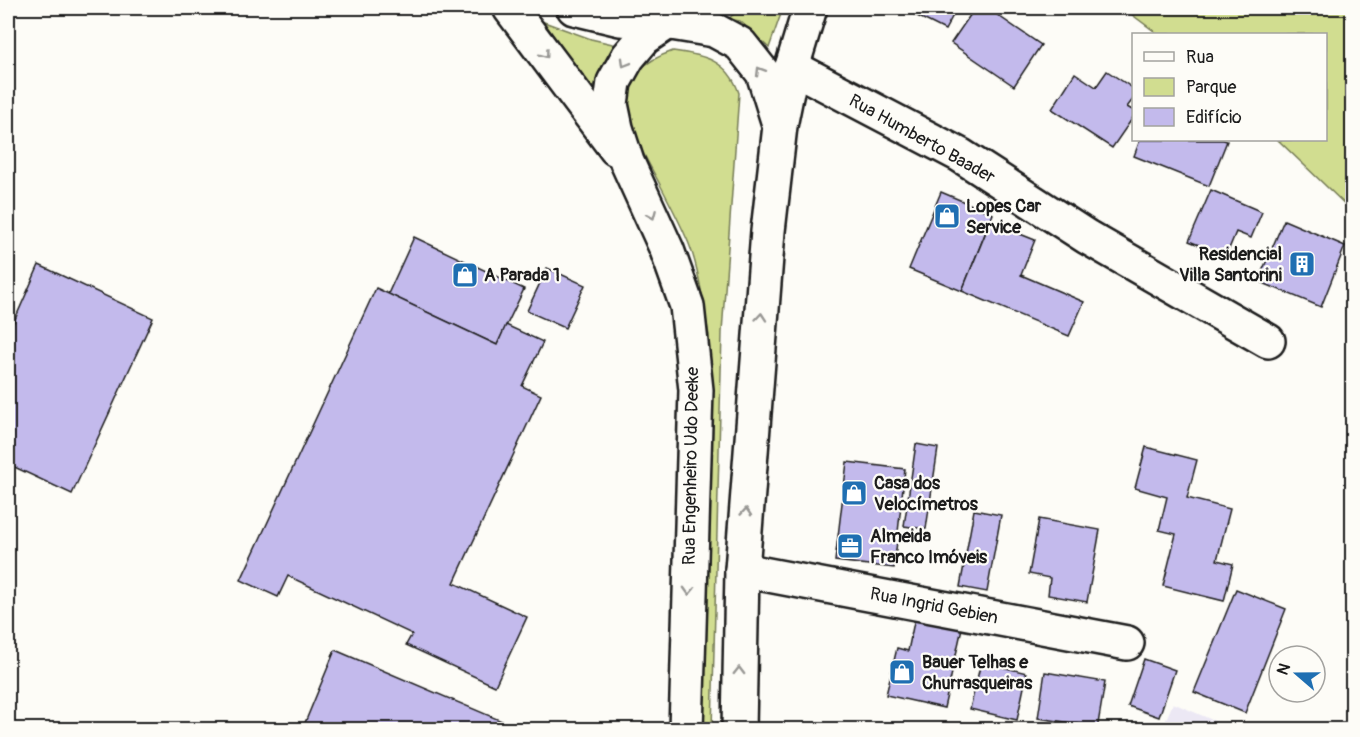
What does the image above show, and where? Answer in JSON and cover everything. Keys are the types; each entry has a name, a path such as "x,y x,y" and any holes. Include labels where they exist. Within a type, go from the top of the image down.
{"main road":[{"path":"510,8 627,162"},
{"path":"574,8 620,19 677,15 714,30 740,44 763,73 780,126"},
{"path":"739,729 741,570 767,242 780,126 792,67 810,8"},
{"name":"Rua Engenheiro Udo Deeke","path":"677,15 644,38 628,57 614,82 611,104 627,162 667,250 687,306 695,379 686,729"},
{"name":"Rua Humberto Baader","path":"792,67 960,156 1087,237 1268,341"},
{"name":"Rua Ingrid Gebien","path":"741,570 1127,643"}],"shaded area":[{"path":"1173,703 1224,725 1234,729 1162,729"}],"green space":[{"path":"741,8 783,8 769,48 740,21 728,19"},
{"path":"1123,8 1352,8 1352,211 1279,141 1327,141 1327,33 1157,33"},
{"path":"544,22 591,39 621,46 601,71 592,91"},
{"path":"673,51 714,61 728,73 739,93 722,332 712,729 703,729 709,335 690,248 640,146 628,113 627,98 630,84 638,71 652,60"}],"building":[{"path":"901,8 957,8 945,30"},
{"path":"975,8 987,8 1041,45 1014,86 951,43"},
{"path":"1107,71 1132,88 1132,101 1127,107 1132,110 1132,119 1112,148 1052,109 1075,73 1096,87"},
{"path":"1140,141 1227,141 1209,186 1134,156"},
{"path":"1211,190 1262,212 1251,238 1236,232 1226,256 1189,241"},
{"path":"941,192 993,214 962,291 909,269"},
{"name":"Residencial Villa Santorini","path":"1284,220 1345,246 1321,307 1258,281"},
{"path":"990,222 1035,240 1021,275 1084,302 1069,336 962,291"},
{"path":"414,237 524,289 497,345 388,294"},
{"path":"39,265 153,318 72,494 8,464 8,335"},
{"path":"547,268 585,285 565,328 527,311"},
{"path":"376,288 497,345 506,325 543,342 522,386 541,395 454,583 527,617 495,686 406,645 412,634 288,576 278,597 241,580"},
{"path":"916,444 938,448 926,529 904,526"},
{"path":"1146,447 1197,460 1187,498 1230,509 1217,560 1233,564 1224,601 1163,586 1176,534 1159,530 1167,497 1135,488"},
{"path":"847,462 905,469 894,568 835,561"},
{"path":"974,510 1001,515 987,592 960,587"},
{"path":"1039,519 1100,530 1087,602 1048,595 1050,578 1029,574"},
{"path":"1236,589 1286,609 1272,644 1267,644 1267,657 1245,713 1194,692"},
{"path":"915,617 962,628 944,708 886,695 897,648 908,651"},
{"path":"335,650 523,730 302,730"},
{"path":"1144,659 1175,670 1159,717 1128,706"},
{"path":"981,662 1027,673 1017,720 970,709"},
{"path":"1045,672 1105,682 1097,730 1077,730 1078,724 1038,718"}],"place":[{"name":"Lopes Car Service","path":"947,216"},
{"name":"Residencial Villa Santorini","path":"1302,264"},
{"name":"A Parada 1","path":"465,275"},
{"name":"Casa dos Velocímetros","path":"854,493"},
{"name":"Almeida Franco Imóveis","path":"850,546"},
{"name":"Bauer Telhas e Churrasqueiras","path":"902,672"}]}
